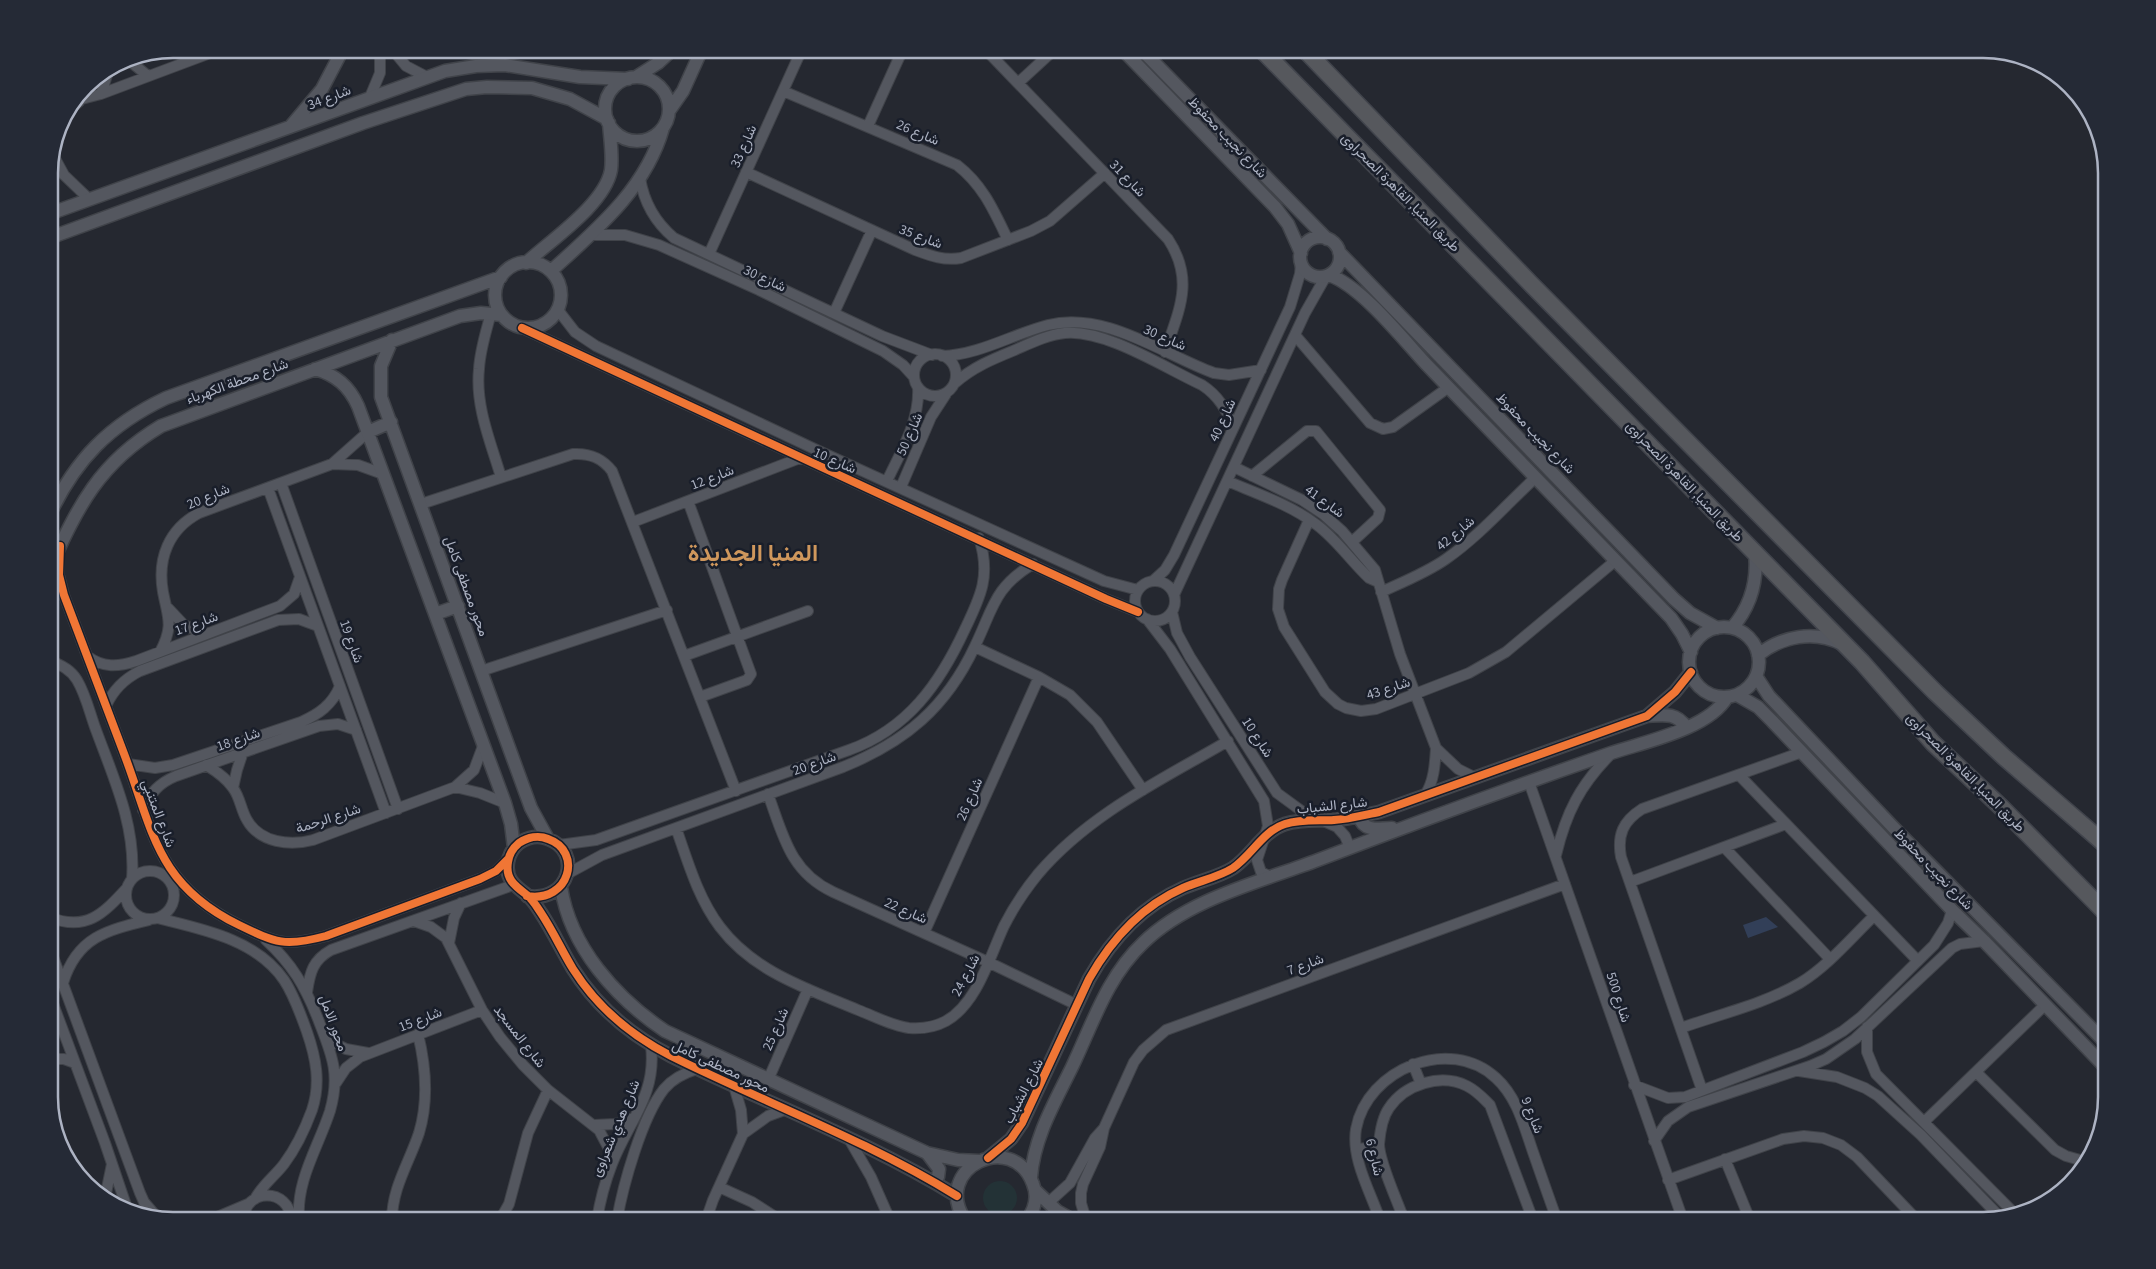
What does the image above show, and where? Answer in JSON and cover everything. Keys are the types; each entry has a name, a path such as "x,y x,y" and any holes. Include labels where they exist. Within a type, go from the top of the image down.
{"highway":[{"name":"طريق المنيا, القاهرة الصحراوى","path":"1269,57 1846,646 1933,743 2001,807 2098,905"},
{"name":"طريق المنيا, القاهرة الصحراوى","path":"1312,57 1530,283 1934,692 2098,838"}],"street":[{"path":"84,99 199,57"},
{"path":"289,127 322,89 339,57"},
{"path":"370,97 380,73 380,57"},
{"path":"399,57 406,66 427,77"},
{"path":"526,263 594,203 605,188 612,160 606,102 609,94 614,88 658,63 664,57"},
{"path":"551,271 610,217 640,178 653,158 669,111 683,91 698,57"},
{"name":"شارع 33","path":"709,254 798,57"},
{"path":"868,126 899,57"},
{"name":"شارع 31","path":"993,57 1168,239 1181,263 1184,282 1182,300 1165,352"},
{"path":"1018,83 1046,57"},
{"name":"شارع نجيب محفوظ","path":"1130,57 1264,196 1288,224 1301,258"},
{"name":"شارع نجيب محفوظ","path":"1149,57 1328,239"},
{"path":"134,64 148,76"},
{"name":"شارع 34","path":"58,211 229,150 370,97 427,77 461,68 492,64 522,66 580,77 632,78"},
{"path":"632,78 645,78 660,87 666,94 669,111"},
{"path":"101,94 106,79"},
{"path":"58,235 363,123 466,89 487,87 532,88 570,100 608,121 620,135 635,141 655,136 663,128"},
{"name":"شارع 26","path":"783,91 942,158 967,172 984,191 1008,240"},
{"path":"229,150 237,170"},
{"path":"58,164 64,175 88,199"},
{"name":"شارع 35","path":"746,172 915,250 944,259 961,258 1050,222 1105,174"},
{"name":"شارع 30","path":"640,178 648,208 674,238 889,339 937,355 957,354 987,346 1048,325 1065,322 1093,323 1113,329 1214,373 1229,375 1261,370"},
{"path":"1264,196 1274,185"},
{"path":"834,313 872,230"},
{"path":"659,244 667,232"},
{"name":"شارع 30","path":"591,235 626,235 659,244 759,290 883,351 897,360 916,382"},
{"path":"1174,594 1305,313 1327,276 1338,266 1340,252 1335,244 1328,239 1313,239 1305,244 1301,258 1311,275 1327,276 1342,281 1367,303 1671,618 1691,652"},
{"name":"شارع نجيب محفوظ","path":"1340,252 1682,607 1698,619 1717,628"},
{"name":"شارع 40","path":"1153,582 1170,563 1290,307 1300,274 1301,258"},
{"path":"496,314 522,328 544,325 558,310 562,294 560,285 551,271 544,266 526,263 516,265 501,277 497,286 495,296 496,314 480,356 478,386 483,416 501,478"},
{"name":"شارع محطة الكهرباء","path":"58,499 75,469 100,441 148,406 501,277"},
{"path":"1367,303 1378,291"},
{"path":"1290,307 1305,313"},
{"name":"شارع 10","path":"558,310 575,332 588,342 821,452 1095,577 1112,584 1138,590"},
{"name":"شارع محطة الكهرباء","path":"58,550 70,525 93,487 107,469 123,452 161,426 460,316 496,314"},
{"name":"شارع 10","path":"522,328 815,465 1138,612"},
{"path":"1107,339 1113,329"},
{"name":"شارع 30","path":"955,383 972,369 993,359 1056,334 1076,333 1107,339 1208,389 1226,409 1234,427"},
{"path":"1295,335 1370,423 1378,428 1393,427 1449,387"},
{"path":"883,351 889,339"},
{"name":"محور مصطفى كامل","path":"392,340 383,357 380,377 382,397 531,808 554,842"},
{"path":"987,346 993,359"},
{"path":"937,355 954,366 955,383 946,394 930,396 916,382 917,365 926,356 937,355"},
{"path":"315,369 334,376 348,389 358,406 368,432 505,803 511,824 509,877 513,885 528,896 546,896 561,886 567,874 567,858 554,842 534,837 520,843 511,854"},
{"path":"1196,382 1202,369"},
{"path":"213,381 220,403"},
{"name":"شارع 50","path":"887,481 913,423 918,405 916,382"},
{"name":"شارع 50","path":"900,487 931,417 946,394"},
{"path":"368,432 391,422"},
{"path":"1252,476 1307,431 1316,431 1380,510 1378,518 1352,542"},
{"name":"شارع 20","path":"160,652 168,631 168,608 163,593 162,569 165,550 174,533 199,513 332,464 368,432"},
{"path":"815,465 821,452"},
{"path":"422,504 574,454 593,456 607,465 612,471 633,522 736,791"},
{"name":"شارع 12","path":"633,522 800,458"},
{"name":"شارع 20","path":"332,464 358,465 383,474"},
{"name":"شارع 41","path":"1234,467 1313,507 1333,522 1376,570 1379,587 1398,648 1436,748 1458,769 1474,778"},
{"name":"شارع 42","path":"1379,587 1420,575 1446,560 1535,478"},
{"name":"شارع 41","path":"1227,481 1286,507 1310,520 1326,533 1379,587"},
{"name":"شارع 19","path":"281,483 398,808"},
{"name":"شارع 19","path":"268,488 386,813"},
{"path":"688,501 738,636 750,676 747,680 700,697"},
{"path":"58,519 70,525"},
{"name":"شارع 43","path":"1310,520 1279,589 1278,609 1284,627 1325,692 1338,704 1353,710 1369,710 1415,694 1469,673 1497,659 1615,561"},
{"path":"1187,528 1202,535"},
{"name":"شارع 20","path":"554,842 596,840 856,748 885,732 922,700 937,683 952,658 979,600 984,584 984,561 979,538"},
{"name":"شارع المتنبي","path":"60,546 58,565 61,585 160,852 173,873 190,892 216,912 274,941 292,943 326,936 480,879 496,871 511,854"},
{"path":"1732,628 1744,612 1752,593 1756,573 1755,553"},
{"name":"شارع 20","path":"567,874 602,855 879,751 912,729 953,685 975,647 990,608 1000,592 1015,576 1033,564"},
{"name":"شارع 17","path":"87,656 94,661 110,666 136,661 259,615 285,603 297,588 300,577"},
{"path":"1088,590 1095,577"},
{"path":"1153,582 1168,586 1174,594 1175,601 1172,612 1160,620 1147,619 1138,612 1135,601 1138,590 1142,586 1153,582"},
{"path":"984,584 1000,592"},
{"path":"434,614 458,606"},
{"path":"1671,618 1682,607"},
{"path":"168,608 184,625 205,634"},
{"path":"481,671 666,610"},
{"path":"684,656 808,611"},
{"name":"شارع 10","path":"1172,612 1185,648 1277,792 1294,807 1332,824 1342,831 1350,848"},
{"path":"259,615 263,626"},
{"name":"شارع 17","path":"105,703 122,683 140,671 278,620 292,618 305,620 318,626"},
{"name":"شارع 10","path":"1147,619 1174,655 1264,801 1268,818 1266,836 1257,863 1261,872 1271,877"},
{"path":"1031,1212 1035,1205 1035,1190 1031,1177 1034,1154 1048,1119 1108,988 1130,956 1154,933 1180,915 1204,902 1402,828 1686,727 1713,713 1732,696 1752,684 1759,665 1758,655 1752,641 1740,631 1732,628 1717,628 1703,634 1694,645 1691,652 1691,672 1694,681 1708,693 1732,696"},
{"path":"324,642 336,637"},
{"path":"1758,655 1780,642 1796,637 1822,637 1846,646"},
{"path":"975,647 1039,677 1070,695 1098,722 1108,741 1143,790"},
{"path":"1174,655 1185,648"},
{"path":"136,661 140,671"},
{"path":"58,664 72,674 80,686 130,825 133,852 132,879 127,888 104,912 88,920 70,922 58,919"},
{"name":"شارع الشباب","path":"957,1196 964,1173 1011,1139 1022,1123 1089,979 1103,956 1131,923 1171,894 1230,870 1243,860 1272,830 1287,823 1359,816 1379,812 1647,716 1675,692 1691,672"},
{"name":"شارع نجيب محفوظ","path":"1756,676 1764,690 1782,711 1892,826 2096,1032"},
{"name":"شارع 26","path":"924,933 1039,677"},
{"name":"شارع 18","path":"128,764 175,770 206,765 243,752 302,726 328,706 340,686"},
{"name":"شارع نجيب محفوظ","path":"1732,696 1758,707 2098,1060"},
{"path":"87,706 105,703"},
{"path":"1772,721 1782,711"},
{"path":"1647,716 1670,715 1680,720 1686,727"},
{"name":"شارع 18","path":"143,810 159,785 175,770 302,726 332,724 344,725 356,730"},
{"name":"شارع 24","path":"676,828 700,894 720,927 732,942 756,963 786,980 898,1026 926,1028 946,1021 963,1007 970,998 1015,907 1050,861 1095,821 1143,790 1228,741"},
{"name":"شارع الرحمة","path":"234,788 246,820 256,831 270,839 287,843 313,840 455,787 474,770 484,746"},
{"name":"شارع 41","path":"1425,795 1432,778 1436,748"},
{"path":"234,788 236,770 243,752"},
{"path":"1702,1090 1630,882 1619,846 1620,834 1624,824 1632,815 1642,809 1802,752"},
{"path":"1556,856 1569,811 1580,790 1594,770 1612,753"},
{"path":"815,762 819,775"},
{"path":"206,765 234,788"},
{"path":"1739,775 1918,961"},
{"name":"شارع 500","path":"1529,782 1680,1212"},
{"path":"455,787 480,793 505,803"},
{"path":"1264,801 1277,792"},
{"name":"شارع 22","path":"768,794 788,849 798,866 809,878 829,890 988,962 1077,1005"},
{"path":"1359,816 1362,824 1368,828 1402,828"},
{"path":"1630,882 1786,824"},
{"path":"1724,847 1830,959"},
{"path":"157,872 160,852"},
{"path":"1230,870 1237,872 1241,879 1239,889"},
{"path":"64,983 74,958 87,943 109,931 154,919 168,911 174,899 174,892 169,879 157,872 144,872 132,879"},
{"name":"شارع 7","path":"1084,1212 1081,1203 1083,1184 1100,1147 1104,1128 1134,1062 1143,1050 1166,1030 1566,884"},
{"path":"307,992 313,966 331,950 513,885"},
{"name":"محور مصطفى كامل","path":"561,886 570,919 582,944 604,976 641,1014 679,1039 928,1153 958,1160 998,1157 1017,1163 1031,1177"},
{"path":"127,888 127,903 136,915 218,935 262,957 284,980 304,1024 317,1069 317,1089 312,1108 290,1155 252,1201 245,1212"},
{"path":"174,892 190,892"},
{"name":"محور مصطفى كامل","path":"528,896 539,910 574,971 587,987 618,1022 650,1046 734,1086 788,1109 932,1181 957,1196"},
{"path":"450,943 454,918 462,904"},
{"path":"1634,1085 1658,1096 1678,1099 1824,1042 1861,1016 1918,961 1942,935 1952,910"},
{"path":"1681,1028 1784,991 1816,972 1874,916"},
{"name":"شارع المسجد","path":"414,920 431,927 450,943 482,1010 511,1052 548,1090 594,1125 607,1142 612,1163"},
{"name":"محور الامل","path":"262,936 289,964 307,992 333,1057 336,1083 329,1113 305,1171 295,1212"},
{"path":"326,936 331,950"},
{"path":"1654,1141 1668,1121 1682,1110 1826,1059 1855,1040 1952,948 1960,944 1984,941"},
{"path":"58,968 118,1137 144,1202 150,1209"},
{"name":"شارع 25","path":"768,1080 808,989"},
{"path":"1924,1122 2045,1005"},
{"name":"شارع 15","path":"336,1083 352,1062 368,1054 482,1010"},
{"path":"58,1018 105,1142 124,1200"},
{"path":"304,1024 317,1018"},
{"path":"1867,1027 1866,1040 1870,1063 1876,1074 2010,1209"},
{"path":"2083,1044 2096,1032"},
{"path":"393,1212 397,1184 419,1132 425,1104 424,1065 418,1034"},
{"path":"671,1056 679,1039"},
{"path":"327,1040 346,1049 368,1054"},
{"name":"شارع هدي شعراوى","path":"599,1212 612,1163 649,1089 652,1067 650,1046"},
{"path":"58,1059 75,1063"},
{"name":"شارع 9","path":"1413,1064 1433,1060 1455,1059 1477,1065 1496,1077 1510,1094 1520,1114 1554,1212"},
{"path":"1413,1064 1421,1084 1452,1080 1480,1094 1490,1106 1530,1212"},
{"name":"شارع 6","path":"1377,1212 1356,1149 1356,1130 1361,1112 1371,1095 1384,1080 1413,1064"},
{"name":"شارع هدي شعراوى","path":"618,1212 634,1154 660,1095 676,1078 697,1069"},
{"path":"1793,1070 1822,1074 1851,1082 1865,1088 1889,1104 1994,1211"},
{"path":"1976,1072 2055,1150 2079,1160"},
{"name":"شارع 6","path":"1401,1212 1379,1147 1381,1127 1389,1108 1404,1093 1421,1084"},
{"path":"709,1212 743,1134 741,1110 734,1086"},
{"path":"649,1089 660,1095"},
{"path":"504,1212 509,1204 528,1133 548,1090"},
{"path":"1889,1104 1898,1096"},
{"path":"1678,1099 1682,1110"},
{"path":"743,1134 764,1119 788,1109"},
{"path":"594,1125 615,1124 634,1118"},
{"path":"1022,1123 1023,1128 1029,1130 1048,1119"},
{"name":"شارع 7","path":"1048,1203 1070,1183 1094,1138 1104,1128"},
{"path":"1668,1180 1782,1139 1804,1136 1823,1138 1842,1145 1857,1157 1909,1212"},
{"path":"1929,1144 1938,1136"},
{"path":"105,1142 118,1137"},
{"path":"849,1139 871,1177 886,1212"},
{"path":"1356,1149 1379,1147"},
{"path":"928,1153 939,1169 938,1177 932,1181"},
{"path":"1725,1159 1747,1212"},
{"path":"107,1190 112,1164"},
{"path":"719,1187 752,1202 768,1212"},
{"path":"1035,1190 1048,1203 1061,1212"},
{"path":"228,1212 262,1196 276,1197 287,1205 290,1212"},
{"path":"957,1196 961,1212"}],"shaded area":[{"path":"993,1182 1007,1182 1016,1191 1016,1205 1010,1212 990,1212 984,1205 984,1191"}],"water":[{"path":"1766,917 1778,927 1748,938 1743,925"}],"cycle path":[{"path":"522,328 1106,599 1138,612"},
{"path":"60,546 59,575 64,595 151,830 173,872 190,891 211,909 239,925 272,939 290,942 312,939 326,936 480,879 496,871 508,859"},
{"path":"988,1158 1011,1139 1022,1123 1089,979 1107,951 1129,926 1154,904 1183,888 1233,868 1277,827 1291,822 1340,819 1379,812 1647,716 1675,692 1691,672"},
{"path":"527,896 542,896 553,892 562,884 567,875 568,864 566,854 559,845 548,839 537,837 526,839 519,843 510,854 507,868 508,873 512,882 536,906 583,983 616,1019 629,1030 671,1056 852,1139 957,1196"}],"district":[{"name":"المنيا الجديدة","path":"753,553"}]}
